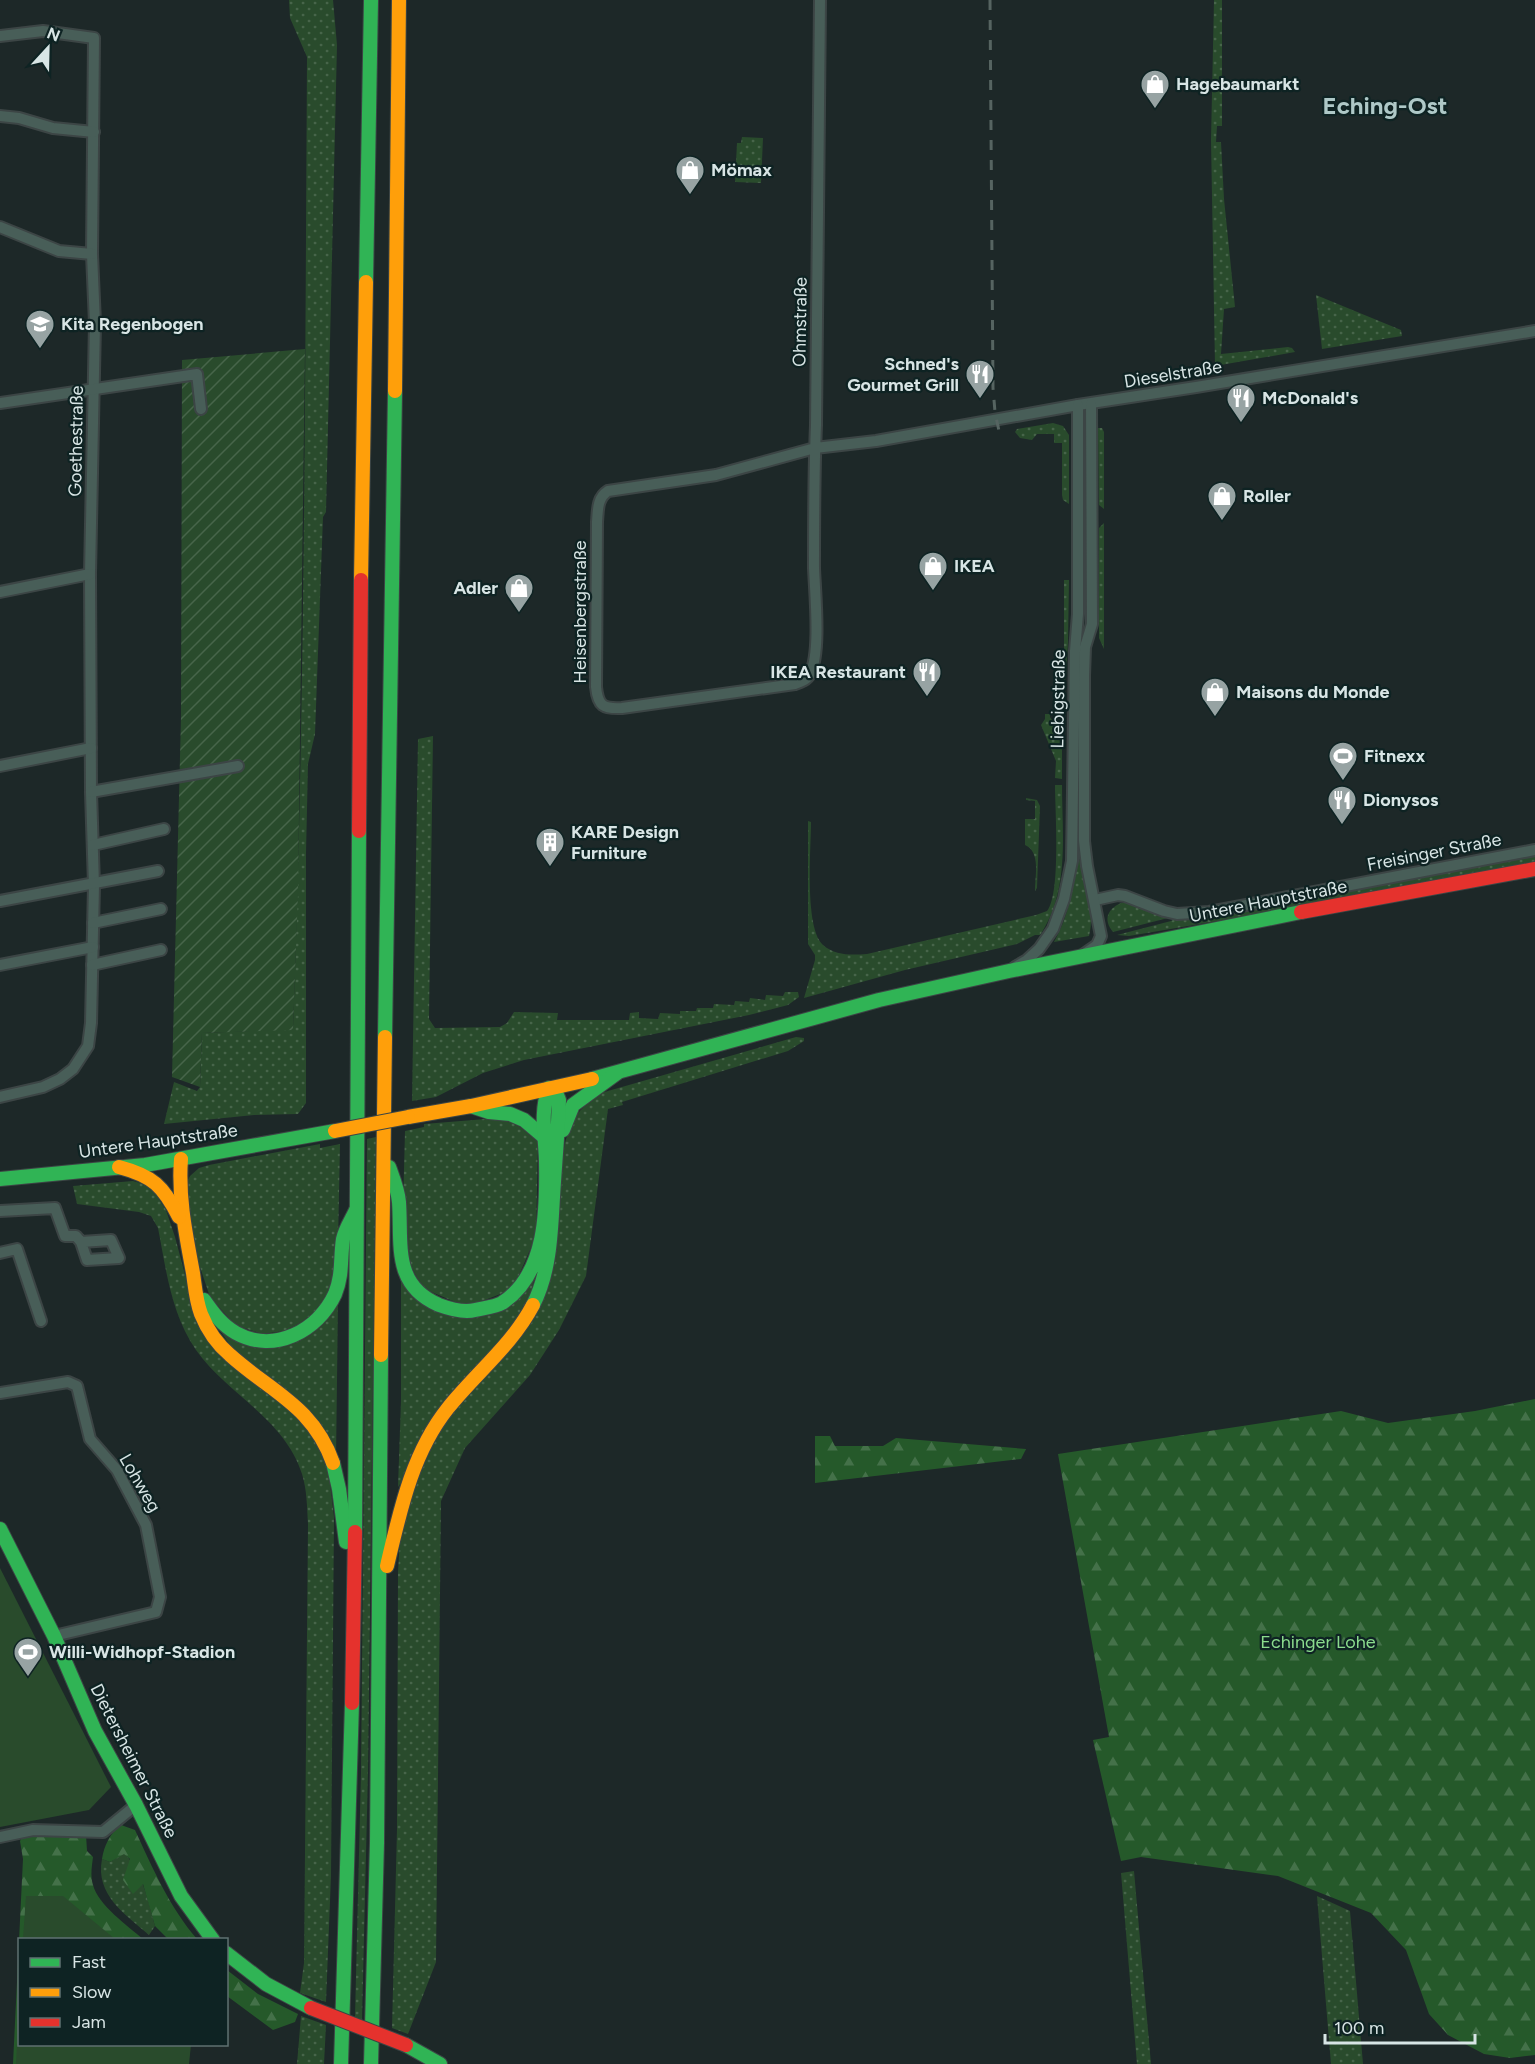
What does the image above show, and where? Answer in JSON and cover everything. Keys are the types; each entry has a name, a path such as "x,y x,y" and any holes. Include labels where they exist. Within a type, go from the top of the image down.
{"main road":[{"path":"341,2064 346,1950 354,1590 361,668 370,0"},
{"path":"371,2064 377,1843 383,1148 393,582 399,0"},
{"name":"Untere Hauptstraße","path":"0,1179 176,1160 471,1106 617,1073 879,1000 1009,971 1255,921 1535,869"},
{"path":"557,1146 573,1105 617,1073"},
{"path":"379,1598 407,1482 424,1444 451,1404 518,1331 542,1286 550,1247 559,1100 549,1088 543,1103 545,1209 541,1240 533,1267 522,1286 509,1298 492,1306 469,1311 435,1303 426,1298 410,1281 402,1263 399,1199 383,1148"},
{"path":"471,1106 489,1112 510,1114 524,1120 544,1137"},
{"path":"167,1194 166,1169 176,1160 184,1226 199,1309 222,1347 290,1401 313,1423 324,1440 334,1470 354,1590"},
{"path":"119,1167 135,1171 162,1186 184,1226"},
{"path":"196,1288 214,1315 239,1335 261,1341 272,1341 297,1335 315,1322 329,1304 342,1269 343,1237 358,1206"},
{"name":"Dietersheimer Straße","path":"0,1529 54,1636 95,1731 136,1805 181,1896 212,1938"},
{"path":"228,1955 241,1967 286,1997 406,2044 440,2064"}],"street":[{"name":"Ohmstraße","path":"815,645 820,0"},
{"name":"Goethestraße","path":"0,36 43,31 94,38 92,254 95,323 90,574 91,792 94,885 91,1023 88,1046 73,1069 60,1079 43,1087 0,1097"},
{"path":"0,116 19,118 53,128 94,132"},
{"path":"0,227 59,251 92,254"},
{"name":"Dieselstraße","path":"815,448 888,439 1078,405 1535,331"},
{"path":"0,403 197,374 201,409"},
{"name":"Liebigstraße","path":"1091,404 1092,624 1085,647 1083,776 1085,855 1101,936"},
{"name":"Liebigstraße","path":"1009,971 1039,949 1053,929 1064,900 1072,861 1075,651 1078,614 1078,405"},
{"name":"Heisenbergstraße","path":"815,448 716,475 614,489 602,494 598,506 597,522 597,694 604,707 622,708 795,684 809,676 815,645"},
{"path":"0,592 90,574"},
{"path":"0,765 91,748"},
{"path":"91,792 238,766"},
{"path":"93,844 164,829"},
{"name":"Freisinger Straße","path":"1095,900 1118,895 1164,911 1184,914 1209,912 1535,850"},
{"path":"0,901 94,885 158,871"},
{"path":"93,923 161,909"},
{"path":"1076,958 1097,945 1101,936 1113,943 1130,947"},
{"path":"0,965 93,947"},
{"path":"92,965 160,950"},
{"path":"0,1211 55,1208 65,1236 76,1236 81,1242"},
{"path":"0,1253 17,1249 41,1321"},
{"name":"Lohweg","path":"0,1393 68,1382 76,1386 90,1439 117,1470 146,1525 160,1597 156,1612 54,1636"},
{"path":"0,1837 33,1830 103,1832 136,1805"}],"green space":[{"path":"289,0 333,0 337,45 326,512 323,517 315,734 308,764 306,1103 298,1114 254,1115 164,1124 174,1082 197,1091 200,1087 202,1033 293,1029 302,664 307,57 290,18"},
{"path":"1214,0 1222,0 1222,126 1217,126 1216,142 1221,142 1224,199 1235,307 1224,309 1221,354 1288,347 1295,352 1215,366 1211,140"},
{"path":"742,137 763,138 761,183 735,182 737,143 741,143"},
{"path":"1316,295 1401,330 1402,336 1322,349"},
{"path":"305,349 298,893 293,1030 202,1033 200,1087 172,1077 181,717 182,360"},
{"path":"1053,423 1063,426 1069,435 1069,504 1063,500 1062,495 1062,443 1054,443 1054,434 1037,434 1032,440 1020,438 1015,432 1017,429"},
{"path":"1098,428 1102,428 1104,432 1104,509 1099,505"},
{"path":"1104,523 1104,649 1099,638 1099,528"},
{"path":"1064,580 1069,580 1068,642 1066,676 1064,682 1060,682 1064,670"},
{"path":"1045,714 1050,714 1062,736 1062,779 1055,778 1056,761 1041,725"},
{"path":"433,736 429,1019 435,1028 500,1027 507,1023 514,1012 558,1013 557,1020 629,1020 630,1013 639,1012 639,1018 658,1019 660,1013 680,1014 680,1011 713,1008 714,1004 734,1005 735,1001 749,1002 750,998 765,1000 766,995 783,996 785,992 798,992 799,997 788,1005 749,1015 524,1060 483,1073 436,1097 412,1101 418,739"},
{"path":"1055,785 1062,785 1062,862 1056,900 1050,918 1040,935 1035,935 1017,944 905,970 804,998 815,960 815,955 808,944 808,821 811,822 811,905 817,936 823,945 838,953 867,954 1047,911 1051,902 1056,870"},
{"path":"1026,798 1037,800 1040,806 1037,888 1035,891 1035,859 1030,848 1025,845 1025,819 1035,819 1035,801 1026,800"},
{"path":"1535,855 1535,862 1276,911 1129,936 1117,935 1174,920 1208,918"},
{"path":"1079,857 1090,907 1089,936 1054,942 1067,911"},
{"path":"1121,903 1128,903 1168,918 1113,932 1108,923 1108,915 1112,908"},
{"path":"796,1037 804,1038 804,1041 788,1051 622,1102 623,1105 608,1109 586,1276 559,1330 530,1375 465,1448 441,1501 436,1962 408,2034 392,2028 397,1829 398,1572 405,1508 442,1424 532,1320 571,1121 594,1095"},
{"path":"510,1119 538,1141 536,1236 513,1289 467,1307 422,1288 402,1248 405,1131 424,1127 424,1124"},
{"path":"376,1137 368,1772 362,2020 355,2017 361,1772 367,1139"},
{"path":"320,1144 320,1148 340,1144 338,1243 333,1281 321,1307 292,1330 262,1334 235,1325 210,1297 198,1261 186,1197 187,1182 199,1168 209,1165"},
{"path":"133,1181 144,1184 154,1191 166,1210 195,1312 310,1428 328,1466 334,1517 331,1876 326,2002 300,1993 304,1963 308,1524 304,1480 294,1455 283,1438 209,1366 196,1350 175,1306 158,1228 151,1216 139,1212 77,1204 73,1186"},
{"path":"536,1271 529,1302 398,1487 401,1275 472,1315"},
{"path":"338,1301 336,1459 237,1355 219,1329 258,1347"},
{"name":"Echinger Lohe","path":"1535,1399 1535,2055 1510,2058 1484,2054 1448,2035 1429,2014 1406,1950 1371,1913 1278,1876 1141,1857 1121,1861 1093,1740 1109,1737 1058,1454 1341,1411 1388,1423 1475,1411"},
{"path":"815,1436 830,1436 835,1446 883,1446 896,1438 1026,1449 1021,1459 815,1483"},
{"name":"Willi-Widhopf-Stadion","path":"0,1568 111,1787 89,1810 0,1827"},
{"path":"121,1825 135,1830 170,1901 196,1938 167,1938 155,1926 143,1884 133,1894 123,1880 130,1859 124,1854 110,1862 102,1859 108,1840"},
{"path":"24,1834 86,1835 87,1851 93,1857 92,1878 96,1893 114,1915 142,1938 19,1938 23,1859 20,1841"},
{"path":"124,1853 136,1869 147,1897 155,1926 149,1935 114,1903 103,1883 102,1859 110,1862"},
{"path":"1134,1871 1151,2064 1137,2064 1121,1873"},
{"path":"26,1896 63,1896 114,1938 23,1938"},
{"path":"1317,1896 1350,1911 1363,2064 1331,2064"},
{"path":"18,1962 20,2064 13,2064"},
{"path":"228,1971 258,1994 298,2014 295,2022 273,2030 228,1997"},
{"path":"301,2016 326,2025 324,2064 297,2064"},
{"path":"18,2023 18,2046 191,2046 189,2064 16,2064"}],"railway":[{"path":"990,0 993,388 999,431"}],"traffic: fast":[{"path":"366,282 371,0"},
{"path":"385,1037 395,391"},
{"path":"355,1532 359,831"},
{"path":"592,1079 879,1000 1009,971 1301,912"},
{"path":"563,1130 573,1105 617,1073"},
{"path":"389,1167 398,1198 402,1262 413,1286 424,1297 439,1305 457,1310 471,1311 502,1303 517,1290 528,1275 536,1258 546,1199 544,1124 546,1097 549,1088 557,1095 559,1112 550,1238 543,1279 533,1305"},
{"path":"471,1106 489,1112 510,1114 524,1120 544,1137"},
{"path":"0,1179 145,1165 335,1131"},
{"path":"204,1300 226,1326 250,1339 280,1340 306,1328 318,1319 338,1287 343,1239 356,1210"},
{"path":"371,2064 377,1843 381,1355"},
{"path":"333,1463 346,1542"},
{"path":"0,1529 54,1636 95,1731 136,1805 181,1896 212,1938"},
{"path":"341,2064 352,1703"},
{"path":"228,1955 266,1984 311,2008"},
{"path":"406,2045 440,2064"}],"traffic: slow":[{"path":"395,391 399,0"},
{"path":"361,580 366,282"},
{"path":"381,1355 385,1037"},
{"path":"408,1117 471,1106 592,1079"},
{"path":"335,1131 408,1117"},
{"path":"181,1159 183,1216 197,1299 203,1320 225,1351 289,1402 314,1427 333,1463"},
{"path":"119,1167 140,1174 156,1184 168,1197 179,1217"},
{"path":"387,1566 409,1483 425,1444 448,1408 515,1333 533,1305"}],"traffic: jam":[{"path":"359,831 361,580"},
{"path":"1301,912 1535,869"},
{"path":"352,1703 355,1532"},
{"path":"311,2008 406,2045"}],"place":[{"name":"Hagebaumarkt","path":"1155,110"},
{"name":"Mömax","path":"690,196"},
{"name":"Kita Regenbogen","path":"40,350"},
{"name":"Schned's Gourmet Grill","path":"980,400"},
{"name":"McDonald's","path":"1241,424"},
{"name":"Roller","path":"1222,522"},
{"name":"IKEA","path":"933,592"},
{"name":"Adler","path":"519,614"},
{"name":"IKEA Restaurant","path":"927,698"},
{"name":"Maisons du Monde","path":"1215,718"},
{"name":"Fitnexx","path":"1343,782"},
{"name":"Dionysos","path":"1342,826"},
{"name":"KARE Design Furniture","path":"550,868"},
{"name":"Willi-Widhopf-Stadion","path":"28,1678"}],"district":[{"name":"Eching-Ost","path":"1385,105"}]}
